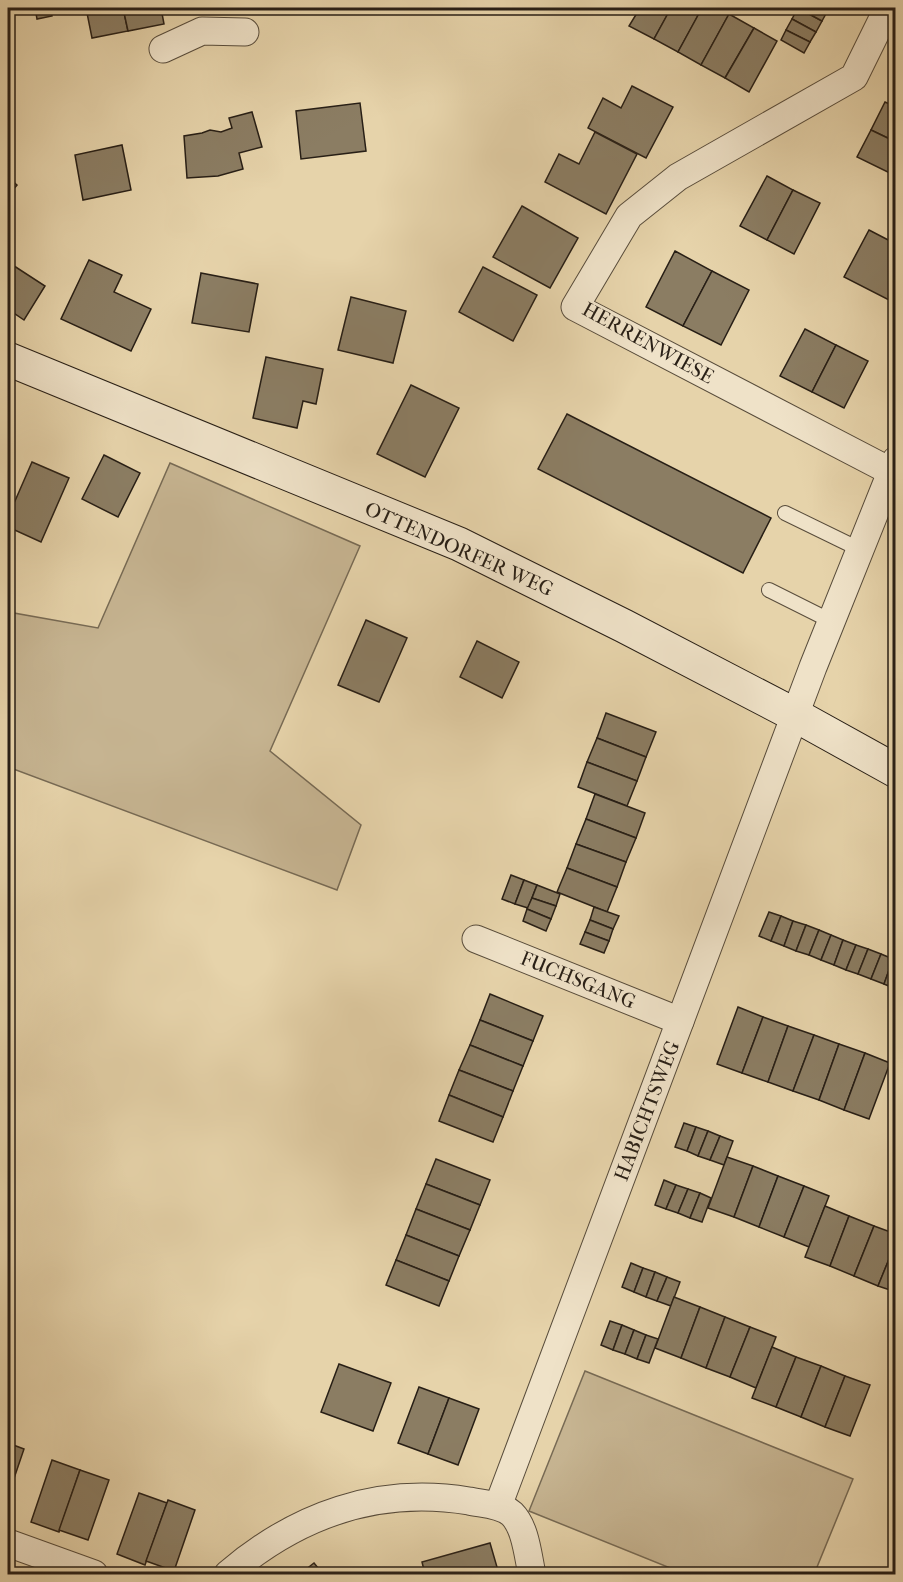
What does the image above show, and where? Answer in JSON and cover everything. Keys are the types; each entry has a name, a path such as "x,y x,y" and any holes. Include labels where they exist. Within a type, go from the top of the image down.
{"main road":[{"name":"OTTENDORFER WEG","path":"8,359 459,544 624,626 795,715 896,771"}],"street":[{"name":"HERRENWIESE","path":"795,715 893,466 575,307 629,216 678,177 854,77 888,8"},
{"path":"163,49 200,19 245,32"},
{"name":"HABICHTSWEG","path":"498,1506 795,715"},
{"name":"FUCHSGANG","path":"476,939 680,1021"},
{"path":"228,1575 251,1555 290,1530 329,1513 369,1502 411,1498 456,1499 498,1506 512,1514 520,1528 532,1575"},
{"path":"8,1543 94,1575"}],"lane":[{"path":"785,513 859,549"},
{"path":"769,590 831,621"}],"shaded area":[{"path":"170,463 360,546 270,751 361,825 337,890 8,767 8,612 98,628"},
{"path":"585,1371 853,1479 815,1572 819,1574 685,1574 529,1511"}],"building":[{"path":"35,8 50,8 52,16 37,19"},
{"path":"86,8 123,8 128,31 92,38"},
{"path":"123,8 161,8 164,24 128,31"},
{"path":"231,8 268,8 232,14"},
{"path":"640,8 671,8 654,39 629,26"},
{"path":"671,8 702,8 678,52 654,39"},
{"path":"702,8 717,8 729,14 701,65 678,52"},
{"path":"798,8 822,21 816,32 792,19"},
{"path":"798,8 822,8 828,10 822,21"},
{"path":"729,14 754,28 725,78 701,65"},
{"path":"792,19 816,32 810,42 786,30"},
{"path":"754,28 777,41 749,92 725,78"},
{"path":"786,30 810,42 804,53 781,40"},
{"path":"632,86 673,107 646,158 588,128 603,98 621,108"},
{"path":"885,102 896,107 896,142 871,130"},
{"path":"360,103 366,151 301,159 296,111"},
{"path":"252,112 262,147 239,153 243,169 218,176 187,178 184,136 210,130 221,132 232,128 229,118"},
{"path":"871,130 896,142 896,176 857,157"},
{"path":"595,132 637,154 606,214 545,182 559,154 579,164"},
{"path":"122,145 131,190 83,200 75,155"},
{"path":"767,176 793,190 767,240 740,226"},
{"path":"8,177 17,185 8,196"},
{"path":"793,190 820,203 794,254 767,240"},
{"path":"522,206 578,238 550,288 493,257"},
{"path":"869,230 896,244 896,291 891,301 844,277"},
{"path":"675,251 712,271 683,326 646,307"},
{"path":"89,260 122,275 114,292 151,309 131,351 61,319"},
{"path":"8,262 45,286 24,320 8,309"},
{"path":"483,267 537,295 513,341 459,312"},
{"path":"712,271 749,290 721,345 683,326"},
{"path":"201,273 258,284 249,332 192,323"},
{"path":"351,297 406,311 393,363 338,350"},
{"path":"805,329 836,345 812,392 780,376"},
{"path":"836,345 868,361 844,408 812,392"},
{"path":"266,357 323,369 316,404 303,401 297,428 253,418"},
{"path":"411,385 459,408 425,477 377,454"},
{"path":"567,414 771,518 743,573 538,469"},
{"path":"104,455 140,473 118,517 82,499"},
{"path":"32,462 69,478 41,542 8,527 8,517"},
{"path":"366,620 407,638 379,702 338,685"},
{"path":"477,641 519,662 502,698 460,677"},
{"path":"606,713 656,732 646,757 597,738"},
{"path":"597,738 646,757 637,781 587,762"},
{"path":"587,762 637,781 627,806 578,787"},
{"path":"595,794 645,813 636,838 586,819"},
{"path":"586,819 636,838 626,862 576,844"},
{"path":"576,844 626,862 617,887 567,868"},
{"path":"567,868 617,887 607,912 557,892"},
{"path":"511,875 524,880 515,904 502,899"},
{"path":"524,880 537,885 528,908 515,904"},
{"path":"537,885 560,894 556,906 532,898"},
{"path":"532,898 556,906 551,919 527,909"},
{"path":"594,907 619,916 613,929 590,920"},
{"path":"527,909 551,919 546,931 523,921"},
{"path":"769,912 781,916 771,941 759,936"},
{"path":"781,916 793,921 784,946 771,941"},
{"path":"590,920 613,929 609,941 585,932"},
{"path":"793,921 806,925 796,951 784,946"},
{"path":"806,925 819,930 809,955 796,951"},
{"path":"819,930 831,935 821,960 809,955"},
{"path":"585,932 609,941 604,953 580,944"},
{"path":"831,935 843,940 834,965 821,960"},
{"path":"843,940 856,945 846,970 834,965"},
{"path":"856,945 868,949 858,974 846,970"},
{"path":"868,949 881,954 871,979 858,974"},
{"path":"881,954 893,959 884,984 871,979"},
{"path":"893,959 896,960 896,989 884,984"},
{"path":"490,994 543,1016 533,1041 480,1020"},
{"path":"738,1007 763,1017 742,1073 717,1064"},
{"path":"763,1017 788,1026 768,1082 742,1073"},
{"path":"480,1020 533,1041 523,1066 470,1045"},
{"path":"788,1026 814,1035 793,1091 768,1082"},
{"path":"814,1035 839,1044 819,1100 793,1091"},
{"path":"839,1044 865,1053 844,1110 819,1100"},
{"path":"470,1045 523,1066 513,1091 459,1070"},
{"path":"865,1053 890,1063 869,1119 844,1110"},
{"path":"459,1070 513,1091 503,1117 449,1095"},
{"path":"449,1095 503,1117 493,1142 439,1121"},
{"path":"684,1123 696,1127 687,1151 675,1147"},
{"path":"696,1127 708,1131 698,1156 687,1151"},
{"path":"708,1131 720,1136 710,1160 698,1156"},
{"path":"720,1136 733,1141 724,1165 710,1160"},
{"path":"727,1157 753,1166 734,1217 708,1208"},
{"path":"436,1159 490,1180 480,1205 426,1184"},
{"path":"753,1166 778,1176 759,1227 734,1217"},
{"path":"778,1176 804,1186 784,1237 759,1227"},
{"path":"664,1180 676,1185 666,1209 655,1205"},
{"path":"426,1184 480,1205 470,1230 416,1209"},
{"path":"676,1185 688,1189 678,1213 666,1209"},
{"path":"804,1186 829,1196 809,1247 784,1237"},
{"path":"688,1189 700,1193 690,1218 678,1213"},
{"path":"700,1193 711,1198 702,1222 690,1218"},
{"path":"825,1206 849,1216 830,1266 805,1257"},
{"path":"416,1209 470,1230 459,1256 406,1235"},
{"path":"849,1216 874,1226 854,1276 830,1266"},
{"path":"874,1226 896,1234 896,1242 878,1286 854,1276"},
{"path":"406,1235 459,1256 449,1281 396,1260"},
{"path":"896,1242 896,1292 878,1286"},
{"path":"396,1260 449,1281 439,1306 386,1285"},
{"path":"631,1263 643,1268 634,1292 622,1287"},
{"path":"643,1268 655,1272 646,1297 634,1292"},
{"path":"655,1272 667,1277 657,1301 646,1297"},
{"path":"667,1277 680,1282 671,1306 657,1301"},
{"path":"674,1297 700,1307 681,1358 655,1348"},
{"path":"700,1307 725,1317 706,1368 681,1358"},
{"path":"725,1317 750,1327 730,1377 706,1368"},
{"path":"610,1321 622,1325 613,1350 601,1345"},
{"path":"622,1325 634,1330 625,1354 613,1350"},
{"path":"750,1327 776,1337 756,1388 730,1377"},
{"path":"634,1330 646,1335 637,1359 625,1354"},
{"path":"646,1335 658,1339 649,1363 637,1359"},
{"path":"772,1347 796,1357 776,1407 752,1398"},
{"path":"796,1357 821,1366 801,1417 776,1407"},
{"path":"339,1364 391,1383 373,1431 321,1412"},
{"path":"821,1366 845,1376 825,1427 801,1417"},
{"path":"845,1376 870,1385 850,1436 825,1427"},
{"path":"419,1387 449,1398 428,1454 398,1443"},
{"path":"449,1398 479,1409 458,1465 428,1454"},
{"path":"8,1443 24,1449 8,1496"},
{"path":"52,1460 80,1470 59,1532 31,1522"},
{"path":"80,1470 109,1480 88,1540 59,1530"},
{"path":"139,1493 167,1503 145,1565 117,1554"},
{"path":"168,1500 195,1510 174,1571 146,1561"},
{"path":"490,1543 499,1574 425,1574 422,1562"},
{"path":"314,1563 323,1574 300,1574"}]}
